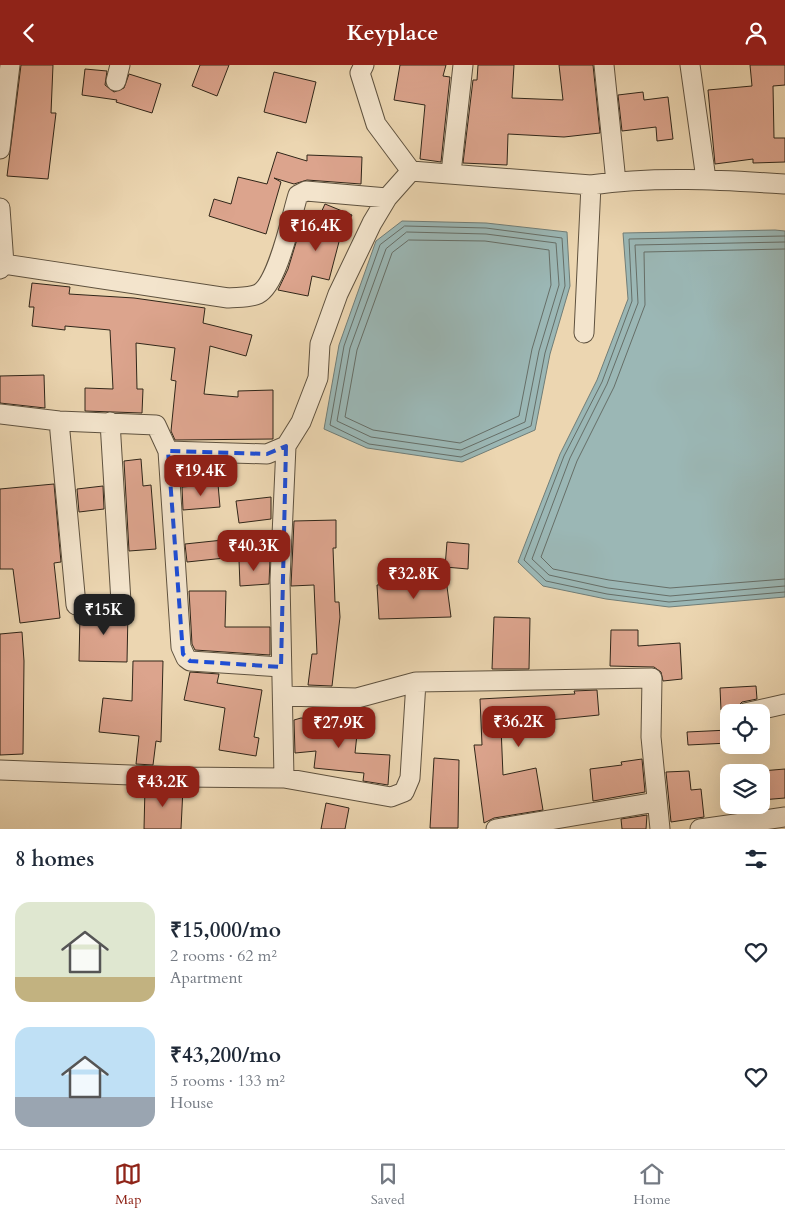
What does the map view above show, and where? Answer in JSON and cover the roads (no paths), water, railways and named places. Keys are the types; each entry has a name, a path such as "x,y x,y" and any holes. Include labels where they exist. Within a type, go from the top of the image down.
{"street":[{"path":"0,149 10,65"},
{"path":"451,173 463,65"},
{"path":"604,65 616,182"},
{"path":"690,65 706,179"},
{"path":"356,68 376,124 411,171"},
{"path":"411,171 591,185 616,182 706,179 785,185"},
{"path":"284,778 280,580 286,446 301,422 318,378 320,344 338,295 372,223 387,198 411,171"},
{"path":"584,333 591,185"},
{"path":"0,208 2,266 228,298 260,294 272,279 298,195 306,191 387,198"},
{"path":"0,414 58,421 156,425 168,451 183,654 190,661 281,667"},
{"path":"58,421 76,605"},
{"path":"110,422 121,602"},
{"path":"168,451 267,454 286,446"},
{"path":"283,697 357,698 416,682 652,678 651,737 660,829"},
{"path":"0,770 183,777 284,778 392,797 404,792 410,778 416,682"},
{"path":"770,707 785,704"},
{"path":"496,829 656,802"},
{"path":"700,829 785,817"}],"water":[{"path":"402,221 486,223 567,232 570,286 550,354 535,430 462,462 367,448 324,429 339,345 376,241"},
{"path":"785,231 785,597 669,607 606,599 543,586 518,562 560,454 597,380 628,299 623,233"}]}
